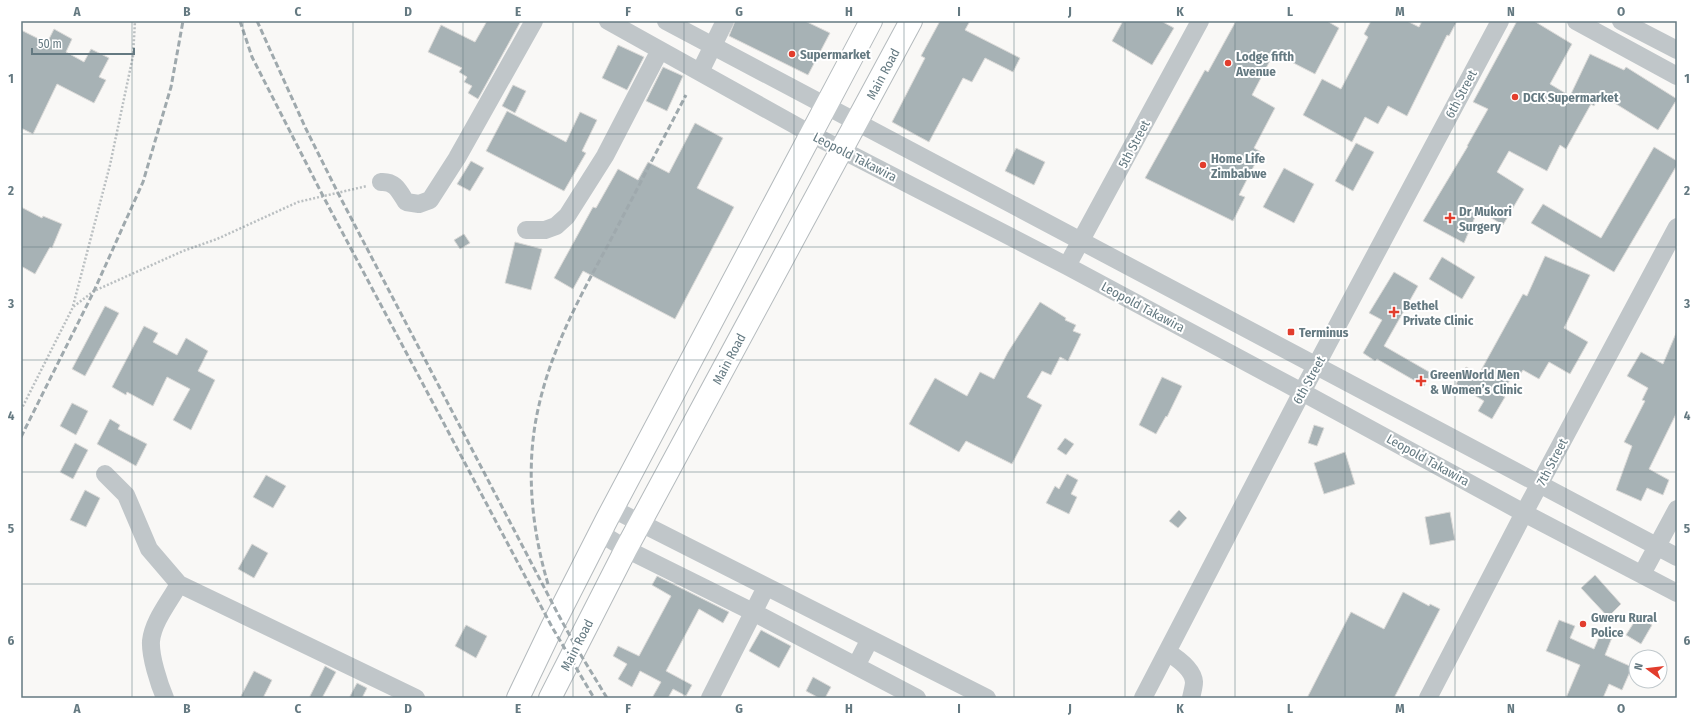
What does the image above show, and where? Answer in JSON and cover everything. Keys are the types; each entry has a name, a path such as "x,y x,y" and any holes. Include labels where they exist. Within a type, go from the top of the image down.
{"main road":[{"path":"518,698 612,509 705,338 871,21"},
{"name":"Main Road","path":"550,698 626,549 858,122 910,21"},
{"path":"705,338 730,356"}],"street":[{"path":"381,182 388,182 396,186 406,202 419,204 430,200 457,158 534,21"},
{"name":"Leopold Takawira","path":"608,21 811,134 1067,266 1524,513 1677,593"},
{"path":"666,21 1317,367 1540,483 1677,557"},
{"path":"700,72 725,21"},
{"name":"5th Street","path":"1067,266 1200,21"},
{"name":"6th Street","path":"1143,698 1302,392 1317,367 1500,21"},
{"path":"1576,21 1677,76"},
{"path":"1621,21 1677,50"},
{"path":"526,230 545,230 556,226 567,216 605,156 660,50"},
{"name":"7th Street","path":"1428,698 1524,513 1677,227"},
{"path":"105,474 126,495 149,549 179,584 416,698"},
{"path":"612,509 870,639 979,696"},
{"path":"1642,574 1677,509"},
{"path":"600,534 626,549 753,612 917,698"},
{"path":"165,698 151,641 158,621 179,584"},
{"path":"710,698 766,587"},
{"path":"856,666 870,639"},
{"path":"1167,652 1180,660 1188,669 1194,681 1191,698"}],"path":[{"path":"21,410 73,307 111,157 133,56 135,21"},
{"path":"73,307 94,291 182,251 217,239 298,202 381,182"}],"building":[{"path":"487,21 521,21 478,99 468,93 472,86 464,82 467,77 459,72 462,68 428,52 441,25 475,42"},
{"name":"Supermarket","path":"735,21 805,21 830,33 808,75 729,36"},
{"path":"940,21 970,21 965,30 1020,58 1013,72 985,58 972,82 963,78 929,142 892,122 925,58 921,56"},
{"path":"1123,21 1161,21 1174,28 1152,65 1112,41"},
{"path":"1236,21 1327,21 1339,28 1315,74 1274,53 1252,95 1275,108 1254,148 1261,152 1239,195 1245,197 1233,221 1145,178 1205,70 1208,72"},
{"path":"1371,21 1407,21 1419,27 1422,21 1457,21 1449,36 1447,35 1407,116 1388,106 1378,124 1365,117 1352,142 1303,115 1322,79 1341,89 1368,37 1364,34"},
{"path":"1517,21 1534,21 1572,44 1550,84 1570,96 1590,54 1624,70 1626,67 1677,99 1658,130 1600,94 1594,106 1591,104 1566,149 1560,145 1547,171 1509,151 1497,172 1524,189 1503,225 1478,210 1464,243 1423,221 1468,146 1488,109 1473,102"},
{"path":"54,29 72,39 66,52 84,62 91,49 109,58 99,77 106,80 94,103 57,84 33,134 21,128 21,30 47,43"},
{"path":"618,45 644,57 627,90 602,78"},
{"path":"663,67 683,76 667,111 646,101"},
{"path":"513,85 526,91 515,113 502,106"},
{"path":"507,111 566,142 580,112 597,120 582,151 586,153 564,191 486,151"},
{"path":"695,123 723,138 697,188 734,207 675,319 583,271 573,289 554,278 593,207 596,208 618,169 638,180 648,162 669,173"},
{"path":"1356,143 1374,152 1353,191 1335,181"},
{"path":"1654,147 1677,161 1677,165 1614,272 1531,223 1543,204 1601,238"},
{"path":"1016,148 1045,162 1034,185 1005,171"},
{"path":"471,161 484,168 470,191 457,184"},
{"path":"1284,168 1314,184 1294,223 1263,207"},
{"path":"21,207 42,218 43,216 62,224 52,248 50,247 35,274 21,266"},
{"path":"464,234 470,243 460,249 454,240"},
{"path":"515,242 542,249 531,290 505,283"},
{"path":"1545,256 1590,275 1564,328 1588,342 1570,374 1549,362 1539,379 1523,370 1519,376 1514,373 1501,395 1505,397 1492,419 1478,411 1484,401 1456,384 1466,367 1479,374 1523,294 1527,296"},
{"path":"1442,257 1475,277 1462,299 1429,279"},
{"path":"1394,272 1418,286 1384,346 1431,373 1424,386 1377,359 1375,361 1363,353 1382,320 1369,313"},
{"path":"1040,302 1066,318 1065,320 1076,325 1073,331 1081,334 1068,361 1060,357 1051,375 1042,371 1027,397 1042,405 1012,464 966,441 959,452 909,424 935,378 967,396 980,372 994,379 1008,352"},
{"path":"105,306 119,313 85,376 72,369"},
{"path":"144,326 158,333 153,342 177,355 186,338 208,351 198,371 215,380 191,430 173,420 190,389 167,377 153,406 127,392 126,395 112,387"},
{"path":"1677,331 1677,412 1649,469 1669,480 1663,495 1647,488 1641,501 1616,490 1632,446 1624,442 1645,401 1642,400 1648,388 1627,376 1641,352 1663,364"},
{"path":"1162,377 1182,386 1167,417 1166,416 1156,434 1139,425"},
{"path":"72,403 88,411 76,435 60,426"},
{"path":"110,419 120,425 118,429 147,444 136,466 97,444"},
{"path":"1314,425 1324,428 1317,446 1308,443"},
{"path":"1065,438 1074,444 1066,455 1057,449"},
{"path":"75,443 88,450 73,479 60,472"},
{"path":"1345,452 1355,484 1324,494 1314,463"},
{"path":"1067,474 1078,480 1071,494 1077,497 1069,514 1046,503 1055,486 1059,489"},
{"path":"266,475 286,486 273,508 253,497"},
{"path":"85,490 100,498 86,527 70,520"},
{"path":"1179,510 1187,518 1178,528 1169,521"},
{"path":"1450,512 1455,540 1430,545 1425,517"},
{"path":"252,544 268,553 254,578 238,569"},
{"path":"1595,575 1621,604 1608,617 1581,588"},
{"path":"657,576 729,612 723,623 699,609 666,671 692,685 686,696 673,689 668,698 652,698 661,682 640,671 632,687 618,679 627,664 613,656 618,646 639,656 671,596 652,585"},
{"path":"1403,592 1429,606 1430,604 1440,609 1394,698 1307,698 1351,612 1384,629"},
{"path":"1638,616 1652,625 1641,644 1626,635"},
{"path":"1559,620 1575,626 1570,638 1594,649 1602,630 1613,635 1605,655 1628,665 1628,676 1622,690 1609,684 1603,698 1566,698 1580,665 1546,651"},
{"path":"466,625 487,636 476,658 455,646"},
{"path":"761,630 791,646 779,668 749,651"},
{"path":"325,666 336,672 322,698 309,698"},
{"path":"254,671 272,680 263,698 240,698"},
{"path":"813,677 831,687 825,698 819,698 806,691"},
{"path":"357,683 367,688 362,698 349,698"}],"railway":[{"path":"21,437 94,291 143,182 171,87 183,21"},
{"path":"240,21 252,57 323,196 552,627 594,698"},
{"path":"257,21 306,129 338,193 558,614 607,698"},
{"path":"548,584 537,540 532,495 532,450 539,405 551,363 577,303 686,95"}],"place":[{"name":"Supermarket","path":"792,54"},
{"name":"Lodge fifth Avenue","path":"1228,63"},
{"name":"DCK Supermarket","path":"1515,97"},
{"name":"Home Life Zimbabwe","path":"1203,165"},
{"name":"Dr Mukori Surgery","path":"1450,218"},
{"name":"Bethel Private Clinic","path":"1394,312"},
{"name":"Terminus","path":"1291,332"},
{"name":"GreenWorld Men & Women’s Clinic","path":"1421,381"},
{"name":"Gweru Rural Police","path":"1583,624"}]}
